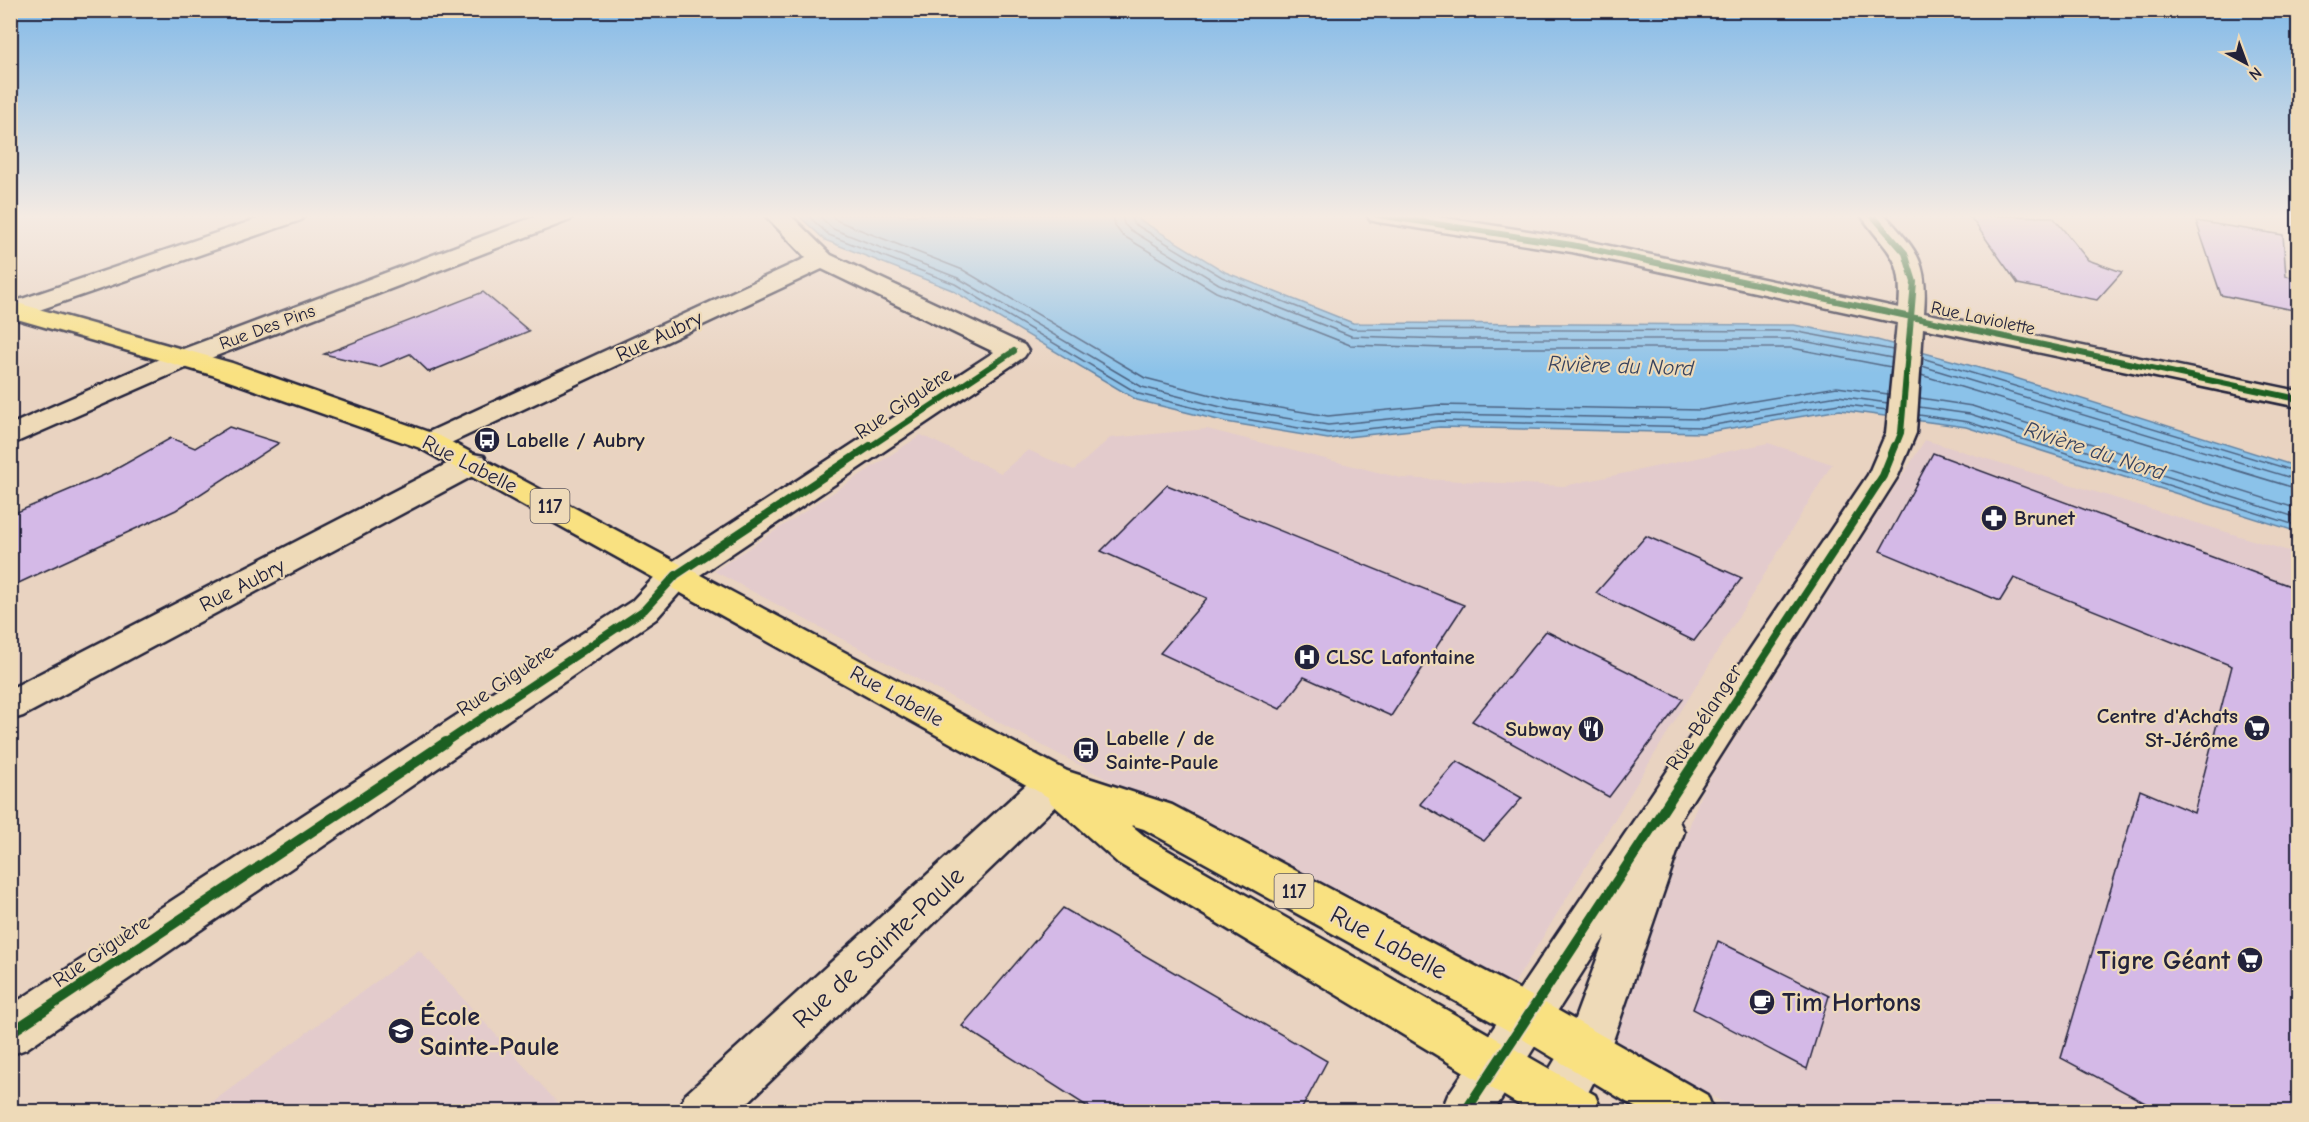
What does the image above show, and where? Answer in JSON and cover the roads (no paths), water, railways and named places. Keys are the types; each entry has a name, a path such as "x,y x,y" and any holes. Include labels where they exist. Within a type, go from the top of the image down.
{"main road":[{"name":"Rue Labelle","path":"12,310 185,358 331,405 430,442 1054,783 1158,817 1527,1017"},
{"name":"Rue Labelle","path":"1054,783 1133,851 1496,1062"},
{"name":"117","path":"1527,1017 1690,1112"},
{"name":"117","path":"1496,1062 1562,1107"}],"street":[{"path":"12,310 138,267"},
{"name":"Rue Des Pins","path":"10,436 185,358 424,267"},
{"name":"Rue Aubry","path":"430,442 806,267"},
{"name":"Rue Giguère","path":"10,1033 644,610 676,575 1014,351 838,267"},
{"name":"Rue Laviolette","path":"1662,267 1910,329 2298,399"},
{"name":"Rue Bélanger","path":"1465,1112 1883,476 1902,433 1910,329 1911,267"},
{"name":"Rue Aubry","path":"10,706 473,464"},
{"name":"Rue de Sainte-Paule","path":"702,1112 1054,783"},
{"name":"Rue Bélanger","path":"1562,1107 1586,1052 1681,785"}],"water":[{"name":"Rivière du Nord","path":"894,267 1217,267 1353,323 1794,325 1877,340 2009,376 2298,467 2298,532 1966,427 1840,410 1702,433 1440,427 1328,439 1226,422 1137,400 952,290"}],"place":[{"name":"Labelle / Aubry","path":"487,440"},
{"name":"Brunet","path":"1994,518"},
{"name":"CLSC Lafontaine","path":"1307,657"},
{"name":"Centre d'Achats St-Jérôme","path":"2257,728"},
{"name":"Subway","path":"1591,729"},
{"name":"Labelle / de Sainte-Paule","path":"1086,750"},
{"name":"Tigre Géant","path":"2250,960"},
{"name":"Tim Hortons","path":"1762,1002"},
{"name":"École Sainte-Paule","path":"401,1031"}]}
